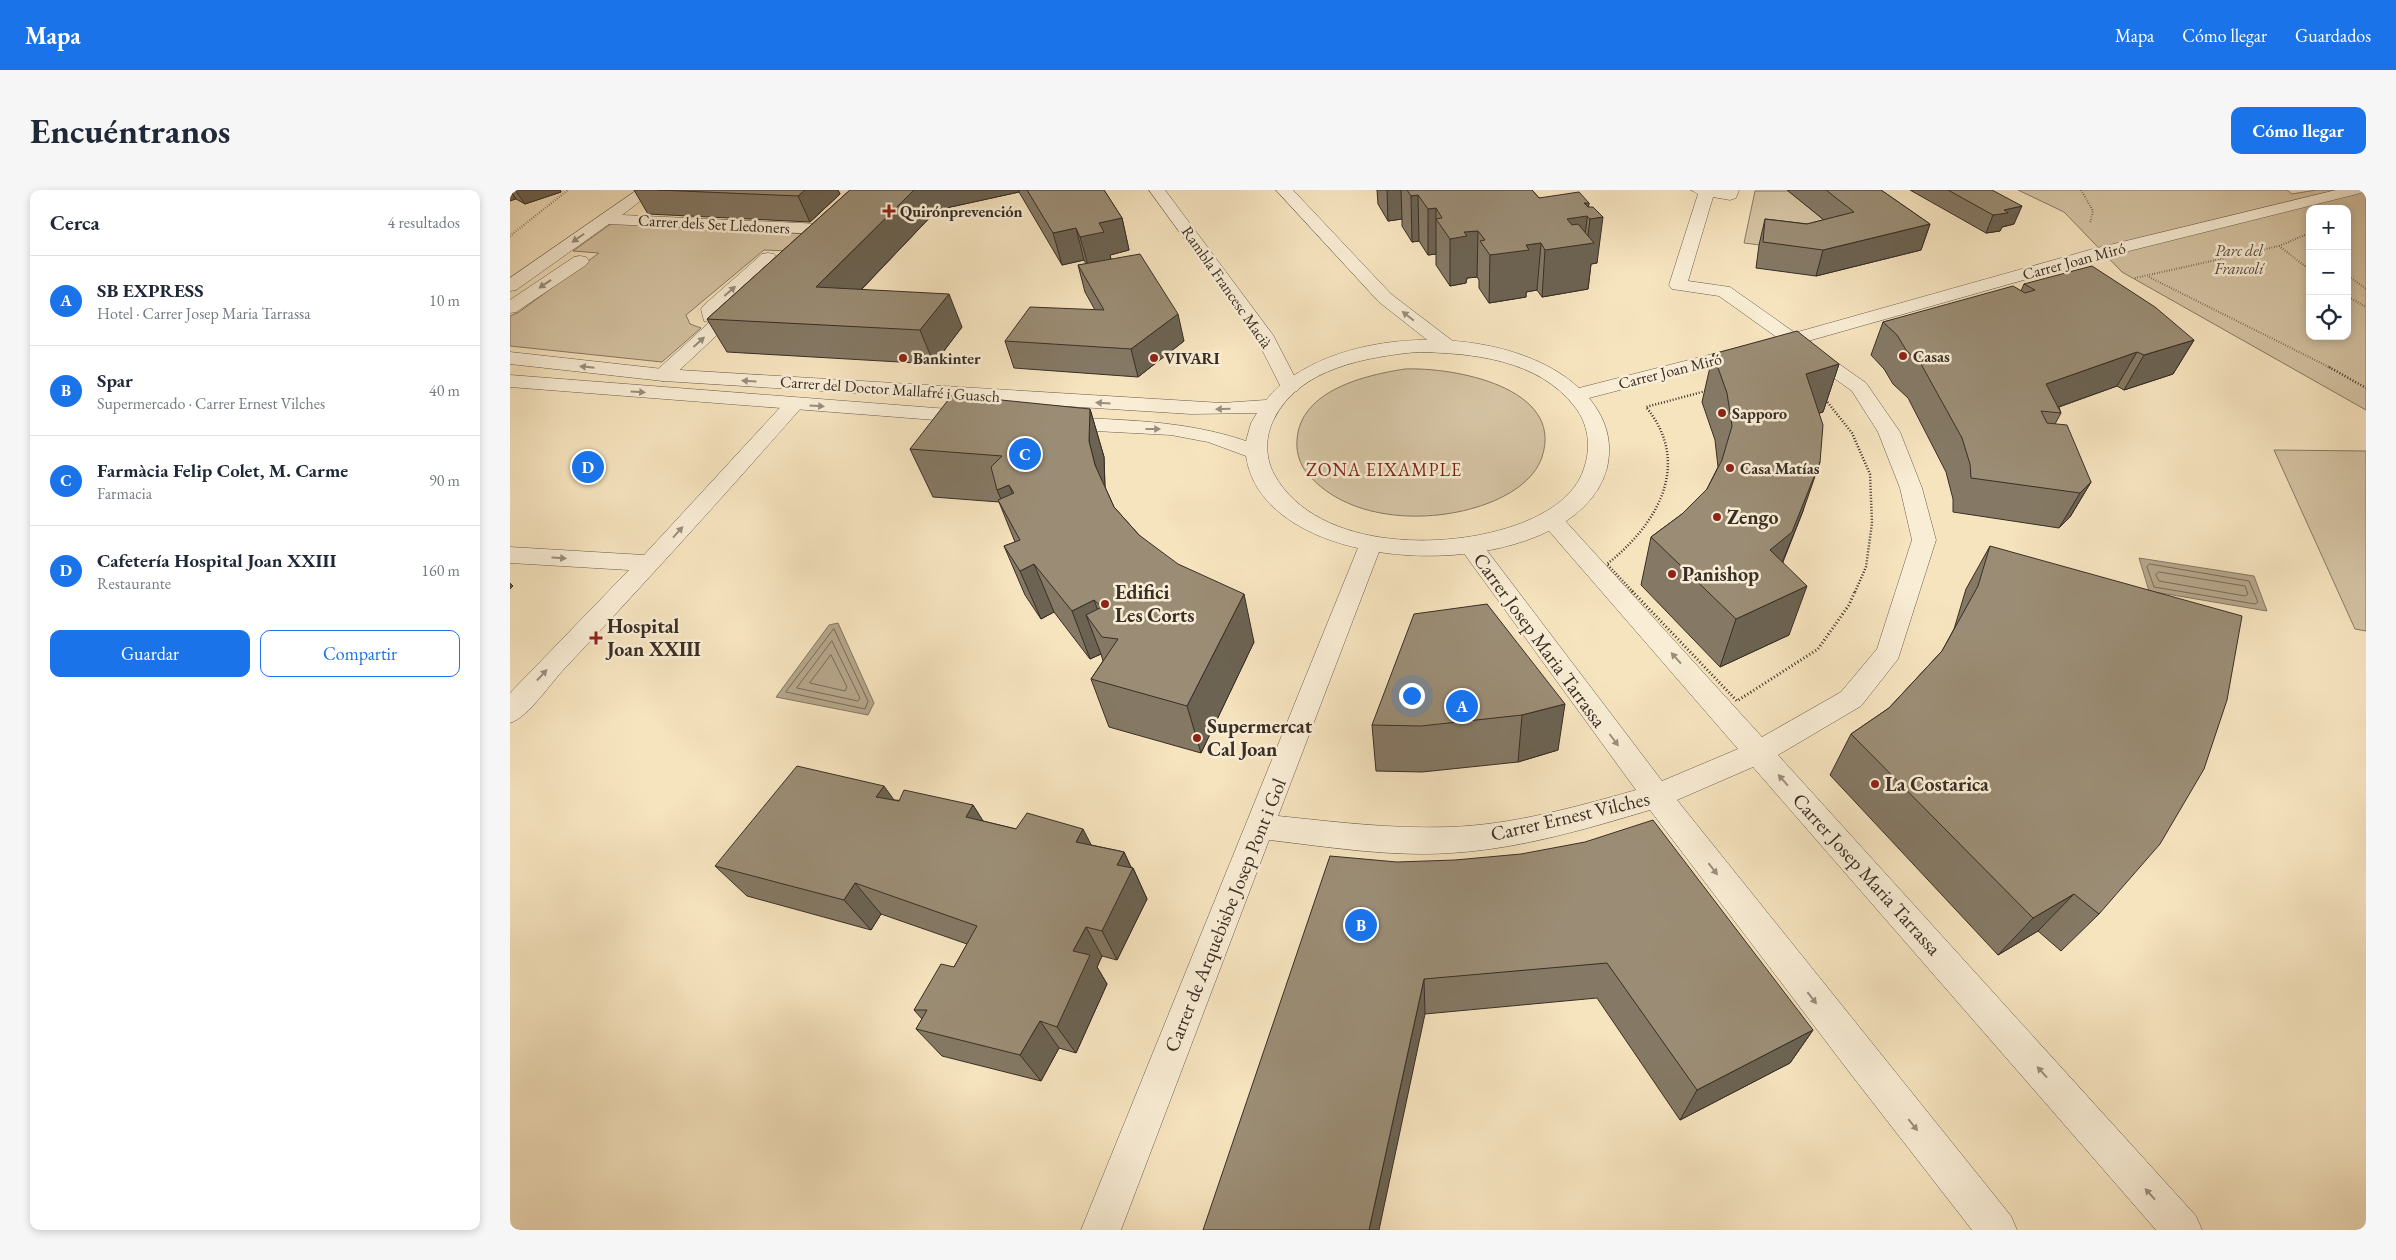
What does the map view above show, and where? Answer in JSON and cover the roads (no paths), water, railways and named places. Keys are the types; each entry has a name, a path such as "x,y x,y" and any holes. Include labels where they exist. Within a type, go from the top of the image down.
{"street":[{"path":"510,286 647,190"},
{"name":"Rambla Francesc Macià","path":"1157,190 1264,334 1290,387"},
{"path":"1284,190 1385,298 1447,346"},
{"path":"1731,190 1730,195 1703,191 1678,284 1724,291 1794,339"},
{"name":"Carrer Joan Miró","path":"1576,395 1794,339 2099,253 2355,190"},
{"path":"801,248 836,216"},
{"name":"Carrer dels Set Lledoners","path":"606,219 822,229"},
{"path":"724,319 711,317 710,309 768,258"},
{"path":"510,308 580,260"},
{"path":"663,375 787,261"},
{"name":"Carrer Ernest Vilches","path":"1259,826 1382,840 1451,840 1519,831 1590,816 1656,796 1759,752 1851,699 1889,652 1924,540 1911,488 1889,432 1859,387 1794,339"},
{"path":"1447,346 1510,358 1554,378 1576,395 1588,410 1597,430 1600,446 1593,476 1579,496 1551,518 1514,535 1471,546 1435,550 1370,544 1329,531 1289,508 1271,489 1260,470 1257,452 1259,431 1272,406 1290,387 1319,369 1355,355 1394,348 1447,346"},
{"name":"Carrer del Doctor Mallafré i Guasch","path":"510,358 663,375 1191,408 1222,409 1272,406"},
{"name":"Carrer del Doctor Mallafré i Guasch","path":"511,382 993,418"},
{"path":"510,712 538,679 650,563 794,404"},
{"path":"1040,422 1171,429 1213,437 1257,452"},
{"name":"Carrer Josep Maria Tarrassa","path":"1551,518 2182,1230"},
{"name":"Carrer de Arquebisbe Josep Pont i Gol","path":"1100,1230 1370,544"},
{"name":"Carrer Josep Maria Tarrassa","path":"1471,546 1575,690 1656,796 1826,1016 1997,1230"},
{"path":"510,556 650,563"}],"water":[{"path":"2139,558 2254,576 2267,611 2149,591"},
{"path":"838,623 874,703 868,715 776,697 829,625"}],"place":[{"name":"Quirónprevención","path":"889,211"},
{"name":"Casas","path":"1903,356"},
{"name":"Bankinter","path":"903,358"},
{"name":"VIVARI","path":"1154,358"},
{"name":"Sapporo","path":"1722,413"},
{"name":"Farmàcia Felip Colet, M. Carme","path":"1025,454"},
{"name":"Cafetería Hospital Joan XXIII","path":"588,467"},
{"name":"Casa Matías","path":"1730,468"},
{"name":"Zengo","path":"1717,517"},
{"name":"Panishop","path":"1672,574"},
{"name":"Edifici Les Corts","path":"1105,604"},
{"name":"Hospital Joan XXIII","path":"596,638"},
{"name":"SB EXPRESS","path":"1462,706"},
{"name":"Supermercat Cal Joan","path":"1197,738"},
{"name":"La Costarica","path":"1875,784"},
{"name":"Spar","path":"1361,925"}],"district":[{"name":"ZONA EIXAMPLE","path":"1384,469"}],"park label":[{"name":"Parc del Francolí","path":"2239,259"}]}
